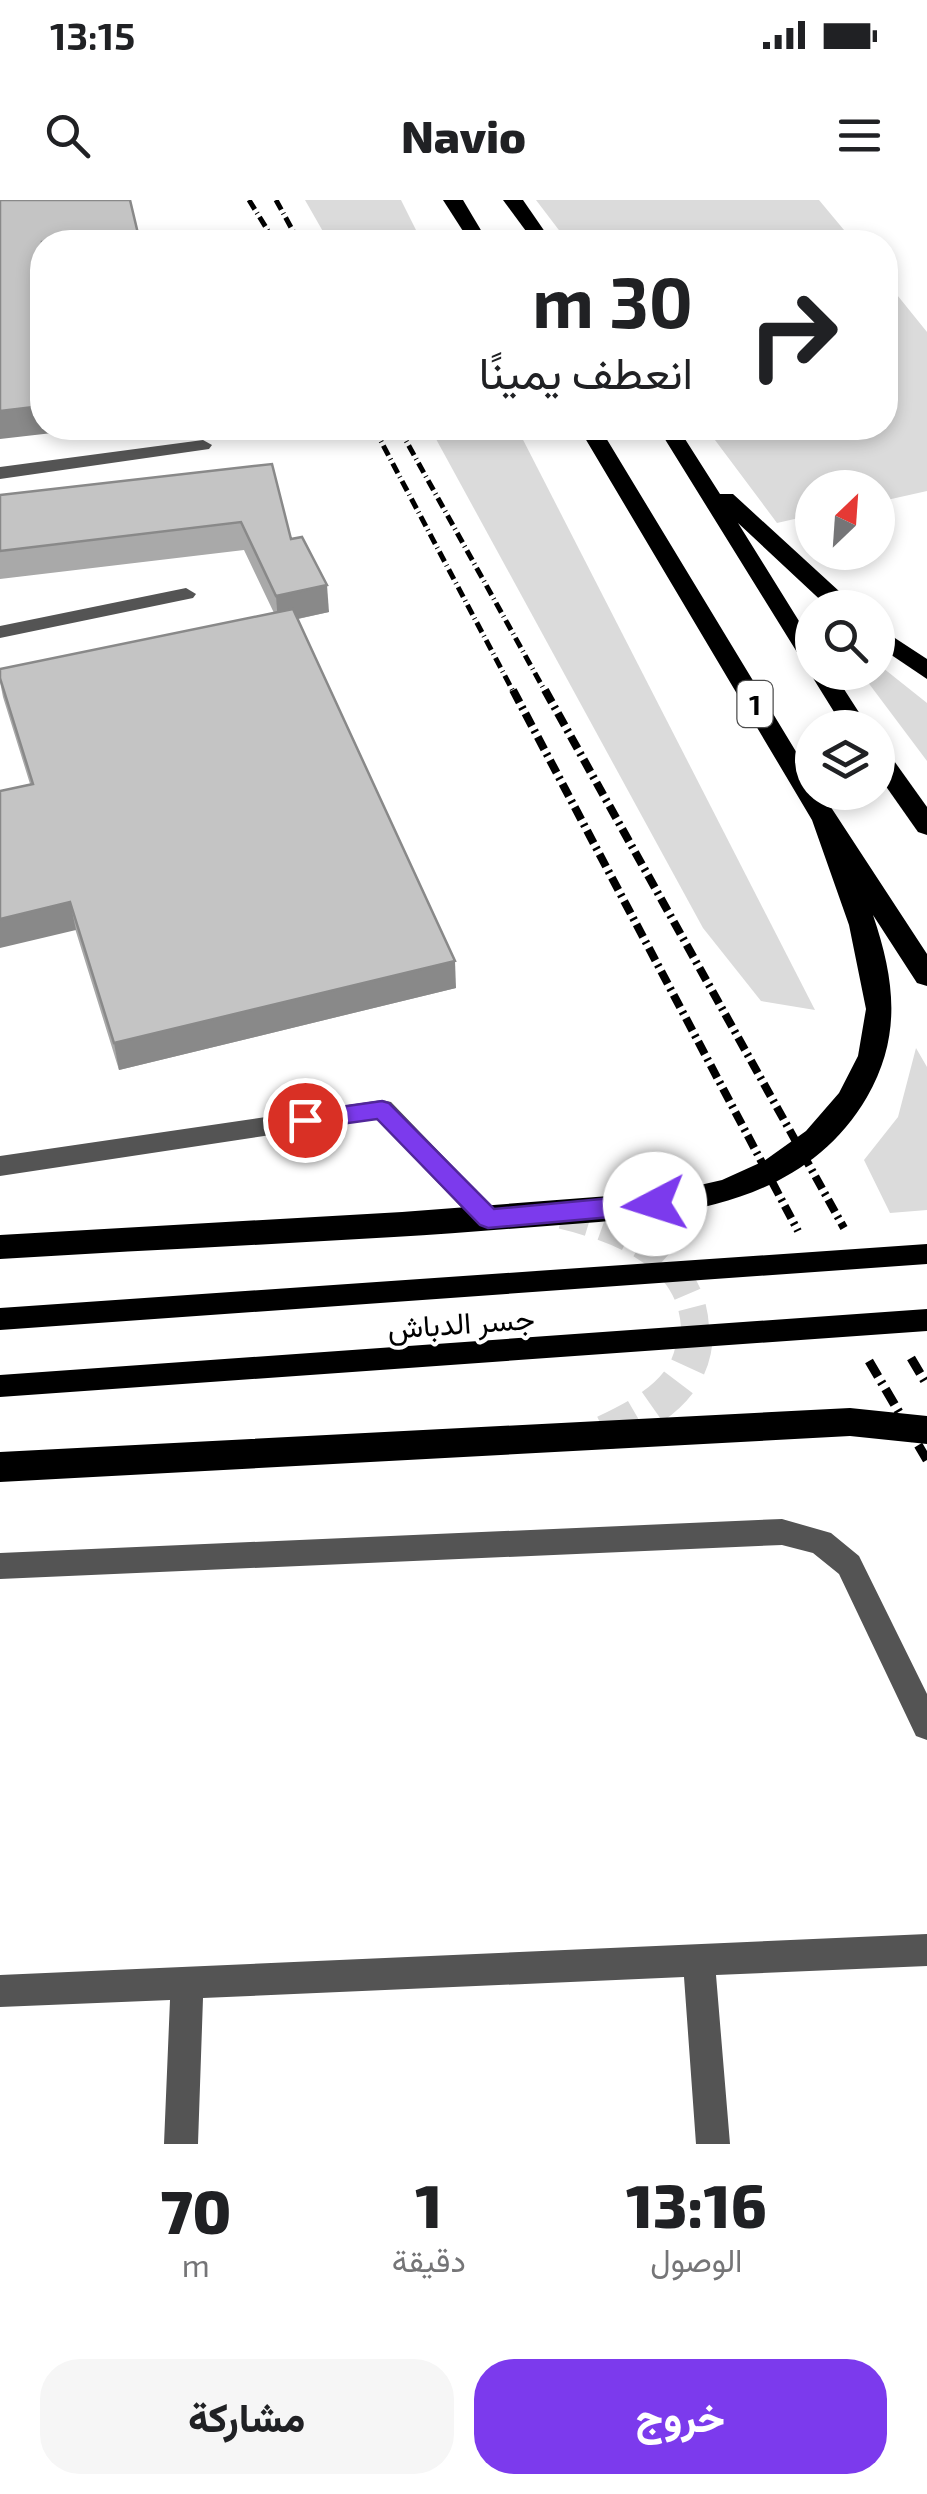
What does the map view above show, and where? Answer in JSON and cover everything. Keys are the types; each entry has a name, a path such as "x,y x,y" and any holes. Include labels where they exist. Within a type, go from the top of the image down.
{"highway":[{"path":"453,200 471,230"},
{"path":"513,200 535,230"},
{"name":"1","path":"597,440 825,820 927,976"},
{"name":"1","path":"676,440 795,633"},
{"path":"698,474 824,590"},
{"path":"895,648 927,671"},
{"path":"895,782 927,826"},
{"path":"0,1247 488,1218 711,1195 780,1166 838,1117 868,1068 881,1012 866,938 825,820"},
{"path":"0,1467 813,1424 927,1430"}],"main road":[{"name":"جسر الدباش","path":"0,1319 927,1254"},
{"name":"جسر الدباش","path":"0,1386 927,1320"}],"street":[{"path":"0,473 203,445"},
{"path":"0,632 186,594"},
{"path":"0,1166 382,1109 488,1218"},
{"path":"0,1566 782,1532 821,1542 849,1565 927,1726"},
{"path":"0,1992 927,1950"},
{"path":"699,1960 713,2144"},
{"path":"180,2144 188,1983"}],"shaded area":[{"path":"305,200 401,200 416,230 322,230"},
{"path":"536,200 819,200 844,230 559,230"},
{"path":"898,296 927,332 927,491 895,498 895,470 795,470 795,519 777,523 715,440 898,440"},
{"path":"437,440 523,440 815,1010 761,1001 703,928"},
{"path":"895,678 927,703 927,761 895,718 895,710 889,710 874,690 895,690"},
{"path":"916,1048 927,1067 927,1210 890,1213 864,1160 898,1117"}],"building":[{"path":"0,200 130,200 137,230 30,230 30,407 0,411"},
{"path":"272,464 291,539 302,537 327,585 276,596 241,522 0,551 0,495"},
{"path":"293,609 455,961 114,1043 70,902 0,919 0,791 33,784 0,669"}],"tunnel":[{"path":"562,1215 629,1238 667,1264 691,1302 695,1327"},
{"path":"605,1433 640,1415 669,1393 689,1364 695,1327"}],"railway":[{"path":"249,200 268,230"},
{"path":"276,200 292,230"},
{"path":"380,440 514,693"},
{"path":"406,440 546,693"},
{"path":"513,690 798,1231"},
{"path":"545,690 844,1228"},
{"path":"911,1358 927,1385"},
{"path":"869,1361 927,1460"}],"route":[{"path":"305,1120 382,1109 488,1218 655,1204"}]}
